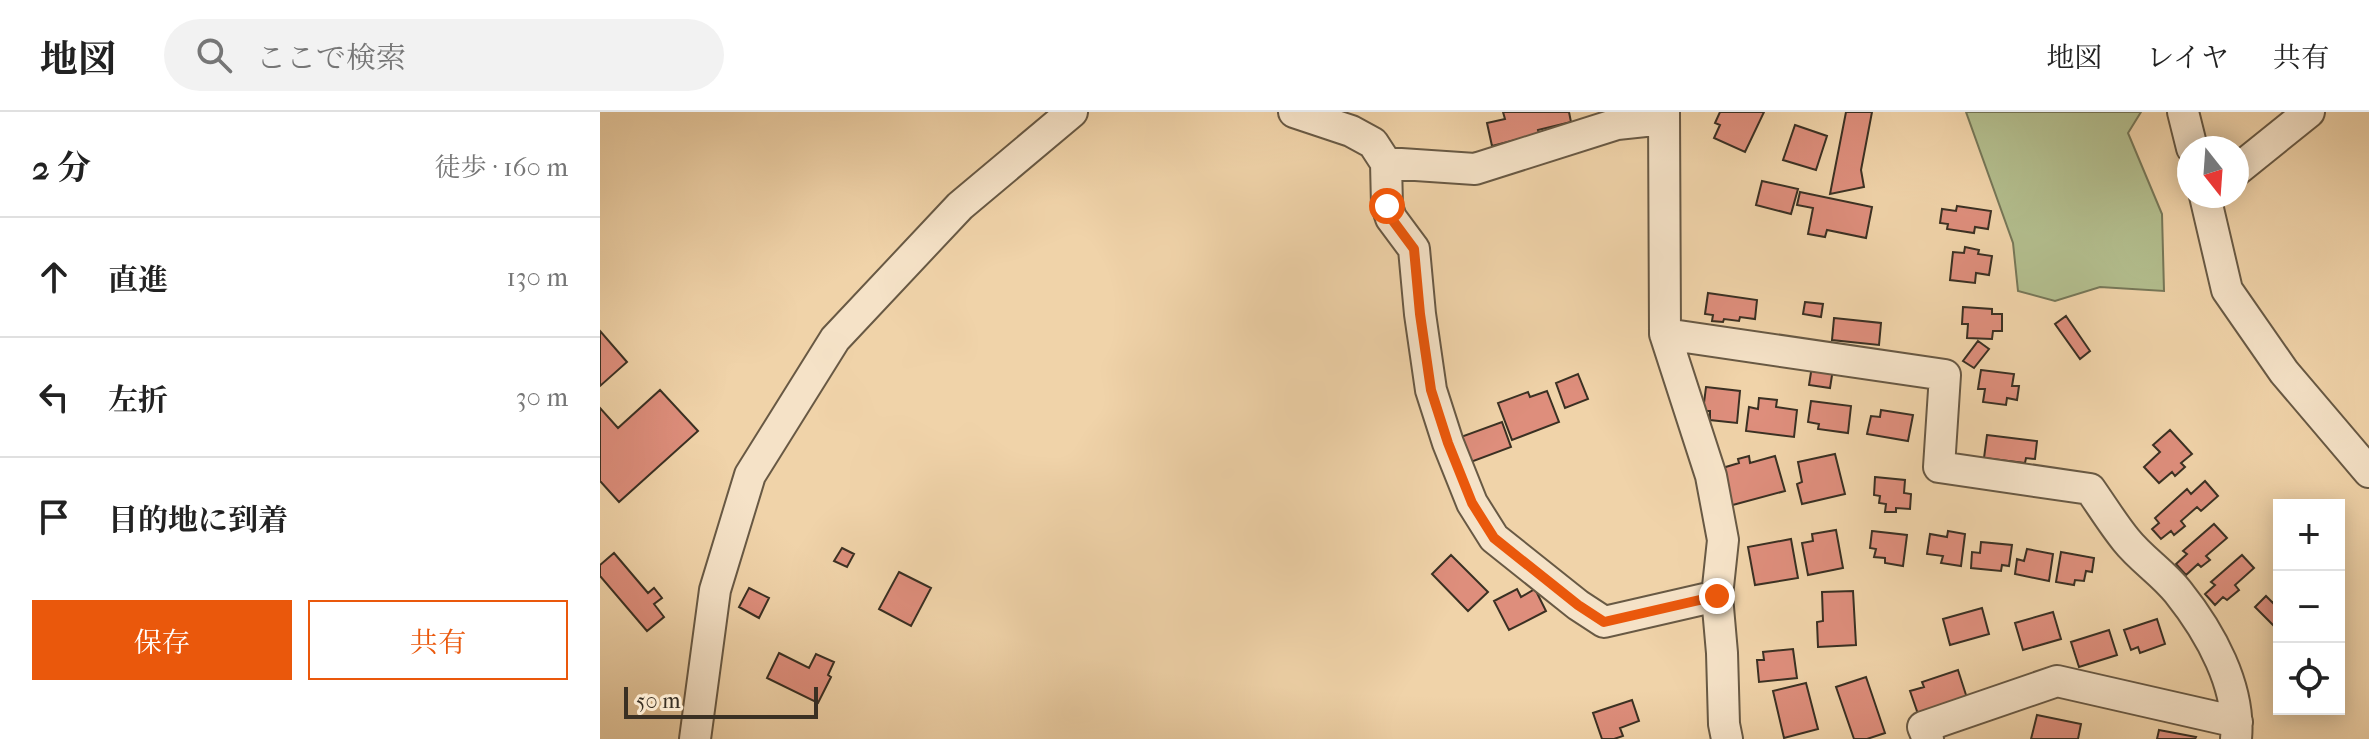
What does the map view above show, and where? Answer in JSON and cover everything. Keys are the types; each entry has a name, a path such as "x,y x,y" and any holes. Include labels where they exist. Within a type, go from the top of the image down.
{"street":[{"path":"695,739 715,590 750,475 835,339 960,206 1072,112"},
{"path":"1294,112 1351,131 1373,143 1386,163 1387,206 1391,218 1414,249 1431,390 1472,503 1494,538 1604,622 1717,596"},
{"path":"2183,112 2189,136"},
{"path":"2249,160 2309,112"},
{"path":"1386,163 1475,169 1617,124 1664,116 1665,334 1711,476 1723,540 1717,596 1727,739"},
{"path":"2208,208 2227,290 2284,372 2369,472"},
{"path":"1665,334 1945,375 1939,467 2090,489 2126,541 2177,591 2209,638 2228,679 2236,731 2057,681 1923,727 1928,739"}],"green space":[{"path":"1966,112 2141,112 2128,133 2162,214 2164,291 2100,287 2055,301 2018,291 2013,243"}],"building":[{"path":"1503,112 1569,112 1571,122 1492,146 1487,123 1505,119"},
{"path":"1720,112 1764,112 1745,152 1714,138 1720,125 1715,123"},
{"path":"1846,112 1872,112 1861,170 1864,187 1830,194"},
{"path":"1795,125 1827,136 1816,170 1783,160"},
{"path":"1762,181 1798,189 1791,214 1756,205"},
{"path":"1800,192 1872,207 1866,238 1827,230 1825,237 1808,234 1813,208 1797,205"},
{"path":"1957,206 1991,211 1988,229 1975,227 1974,233 1947,229 1948,224 1940,223 1942,209 1956,211"},
{"path":"1965,247 1979,250 1978,254 1992,256 1989,275 1976,273 1975,283 1950,280 1953,252 1964,253"},
{"path":"1708,293 1757,300 1755,319 1740,317 1739,321 1712,321 1713,315 1705,314"},
{"path":"1805,302 1823,304 1821,317 1803,314"},
{"path":"1963,307 1992,309 1992,314 2002,314 2002,331 1993,331 1992,339 1967,338 1968,324 1962,324"},
{"path":"2066,316 2090,351 2080,359 2055,324"},
{"path":"1834,318 1881,323 1879,345 1832,340"},
{"path":"600,331 627,362 600,386"},
{"path":"1978,341 1989,349 1974,368 1963,361"},
{"path":"1812,366 1833,369 1830,388 1809,385"},
{"path":"1981,370 2014,374 2012,386 2019,386 2017,400 2007,398 2006,405 1983,402 1985,389 1978,389"},
{"path":"1578,374 1588,399 1565,408 1556,383"},
{"path":"1706,387 1740,391 1737,423 1710,420 1710,411 1703,411"},
{"path":"660,390 698,431 619,502 600,481 600,408 618,428"},
{"path":"1547,391 1559,422 1512,440 1498,403 1528,392 1530,397"},
{"path":"1759,398 1777,400 1776,407 1797,410 1794,437 1746,431 1749,407 1758,409"},
{"path":"1811,401 1851,406 1848,433 1818,429 1819,424 1808,422"},
{"path":"1881,410 1913,415 1908,441 1867,434 1871,416 1880,417"},
{"path":"1502,422 1511,447 1468,463 1458,438"},
{"path":"2170,430 2192,454 2181,463 2185,467 2175,476 2172,472 2159,483 2144,467 2160,452 2153,445"},
{"path":"1987,435 2037,441 2035,459 2026,458 2025,463 1984,458"},
{"path":"1835,454 1845,494 1802,504 1797,484 1802,482 1798,462"},
{"path":"1749,456 1750,463 1775,456 1785,491 1729,506 1719,469 1739,463 1738,459"},
{"path":"1875,477 1905,480 1904,493 1911,494 1910,509 1896,508 1896,512 1885,512 1886,504 1879,503 1880,496 1874,495"},
{"path":"2205,481 2218,496 2201,511 2197,507 2181,521 2185,526 2174,535 2171,531 2161,539 2152,529 2159,523 2155,518 2187,489 2191,494"},
{"path":"2214,524 2227,538 2206,556 2210,560 2201,567 2198,564 2186,575 2176,564 2187,554 2183,551"},
{"path":"1836,530 1843,568 1808,575 1802,543 1813,541 1812,534"},
{"path":"1872,531 1907,535 1903,566 1885,563 1885,558 1874,557 1876,549 1870,548"},
{"path":"1948,531 1965,534 1961,566 1941,563 1943,556 1927,554 1930,534 1947,537"},
{"path":"1791,539 1798,578 1755,585 1748,547"},
{"path":"1981,542 2012,545 2009,566 2002,565 2001,571 1971,568 1972,552 1980,553"},
{"path":"842,548 854,554 847,567 834,561"},
{"path":"2027,549 2053,554 2049,581 2015,574 2017,559 2024,561"},
{"path":"2061,552 2094,558 2092,572 2086,571 2084,581 2075,580 2074,585 2056,582"},
{"path":"614,553 648,593 654,588 662,598 654,604 664,617 647,631 600,576 600,565"},
{"path":"1451,555 1488,592 1468,611 1432,574"},
{"path":"2242,555 2254,568 2235,585 2239,590 2227,600 2223,597 2215,605 2205,594 2215,585 2211,582"},
{"path":"899,572 931,588 911,626 879,609"},
{"path":"749,588 769,598 759,618 739,607"},
{"path":"1517,589 1521,597 1535,589 1546,611 1509,630 1494,601"},
{"path":"1853,591 1856,645 1818,647 1817,622 1823,621 1822,592"},
{"path":"2266,596 2273,603 2273,625 2255,607"},
{"path":"1982,608 1989,634 1950,645 1943,619"},
{"path":"2053,612 2061,639 2023,650 2015,623"},
{"path":"2157,619 2165,644 2140,653 2138,647 2131,650 2124,630"},
{"path":"2109,630 2117,655 2079,667 2071,642"},
{"path":"1793,649 1797,678 1759,682 1757,660 1764,660 1763,652"},
{"path":"779,653 809,668 816,654 834,662 828,675 831,677 818,703 767,678"},
{"path":"1958,670 1967,698 1918,714 1910,691 1924,687 1922,682"},
{"path":"1866,677 1885,733 1867,739 1854,739 1836,687"},
{"path":"1806,683 1818,729 1784,738 1773,691"},
{"path":"1632,700 1639,721 1620,728 1623,736 1602,739 1593,713"},
{"path":"2037,715 2081,724 2078,739 2031,739"},
{"path":"2159,730 2196,737 2157,739"}],"route":[{"path":"1387,206 1391,218 1414,249 1431,390 1448,443 1472,503 1494,538 1604,622 1717,596"}]}
